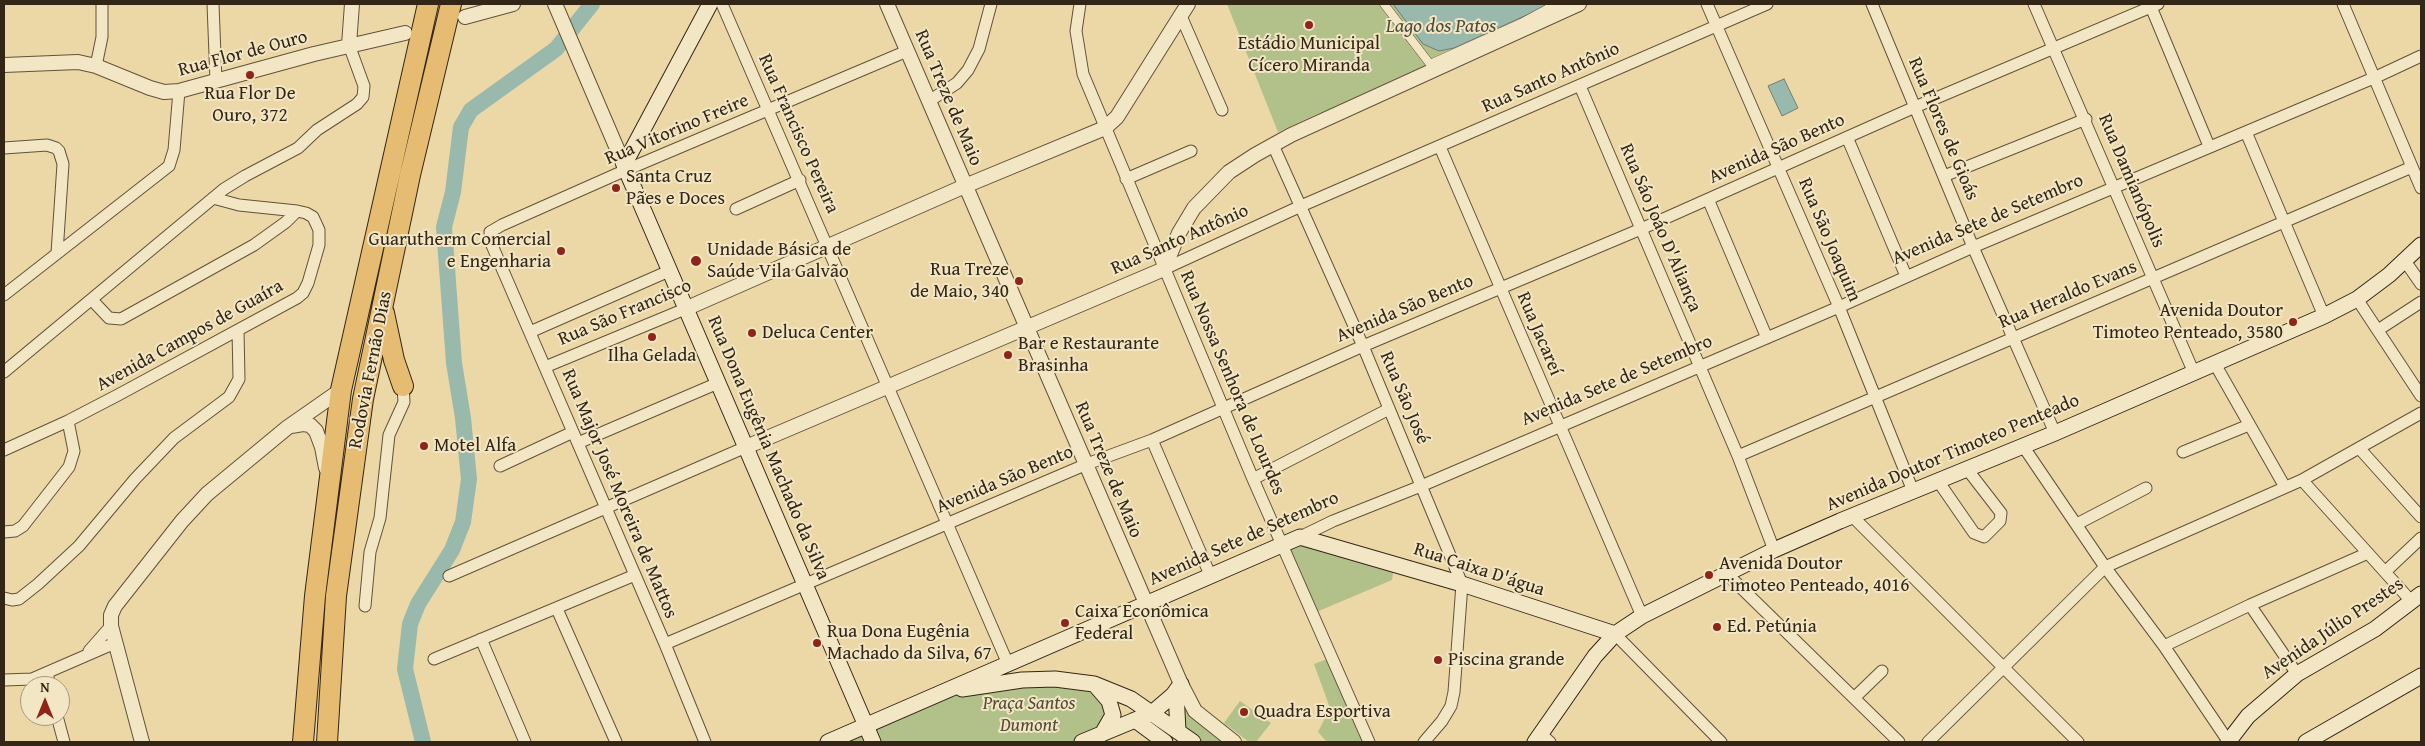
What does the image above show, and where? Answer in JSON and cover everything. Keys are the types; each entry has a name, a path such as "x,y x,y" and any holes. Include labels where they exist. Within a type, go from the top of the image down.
{"highway":[{"name":"Rodovia Fernão Dias","path":"303,742 315,596 341,390 428,4"},
{"name":"Rodovia Fernão Dias","path":"327,742 336,596 363,400 382,305 458,10"},
{"path":"382,305 394,360 403,386"},
{"path":"363,400 380,382 394,382 403,386"}],"main road":[{"path":"625,167 710,4"},
{"name":"Rua Dona Eugênia Machado da Silva","path":"625,167 873,742"},
{"name":"Avenida Doutor Timoteo Penteado","path":"1542,739 1595,656 1615,634 1642,616 1774,550 2055,433 2324,316 2357,299 2390,275 2421,245"},
{"name":"Avenida Sete de Setembro","path":"828,742 1300,537"},
{"name":"Rua Caixa D'água","path":"1300,537 1462,584 1615,634"},
{"name":"Avenida Júlio Prestes","path":"2228,742 2248,716 2297,674 2375,629 2417,598"},
{"path":"2306,742 2421,676"},
{"path":"941,692 1022,680 1055,679 1094,684 1131,699 1193,742"},
{"path":"1094,684 1109,701 1112,708 1111,721 1102,734"},
{"path":"1082,742 1152,713 1178,688"},
{"path":"1178,688 1178,731"},
{"path":"1135,720 1165,742"}],"street":[{"path":"96,66 102,37 102,4"},
{"path":"213,4 216,81"},
{"path":"4,372 213,198 244,176 298,148 317,130 361,100 364,86 349,45 352,4"},
{"path":"458,10 514,4"},
{"name":"Rua Dona Eugênia Machado da Silva","path":"555,4 625,167"},
{"name":"Rua Francisco Pereira","path":"722,4 829,246 946,524 1008,664"},
{"path":"929,101 957,83 968,70 979,49 991,4"},
{"name":"Rua Nossa Senhora de Lourdes","path":"1080,4 1076,31 1078,54 1083,74 1253,479 1369,742"},
{"path":"1384,4 1430,64 1521,23 1556,4"},
{"path":"1164,269 1179,233 1194,208 1229,172 1274,145 1579,4"},
{"name":"Rua São Joaquim","path":"1707,4 1839,307 1914,491"},
{"name":"Rua Santo Antônio","path":"449,576 605,507 1164,269 1301,206 1767,4"},
{"name":"Rua Flores de Gioás","path":"1872,4 1974,247 2055,433"},
{"name":"Rua Damianópolis","path":"2034,4 2086,119 2194,373"},
{"path":"2343,4 2376,77 2421,188"},
{"name":"Rua Treze de Maio","path":"890,5 907,51 1146,604 1178,688 1195,711 1234,742"},
{"path":"2155,5 2209,146"},
{"name":"Avenida São Bento","path":"665,644 806,586 1085,465 1152,440 1223,406 1641,230 1915,107 2155,5"},
{"path":"1106,128 1117,117 1185,10"},
{"path":"1185,10 1222,110"},
{"name":"Rua Flor de Ouro","path":"4,65 78,62 96,66 150,88 164,92 179,91 349,45 405,32"},
{"name":"Rua Vitorino Freire","path":"490,232 625,167 769,110 907,51"},
{"name":"Avenida Sete de Setembro","path":"1300,537 1333,521 1560,427 1768,338 1906,276 2209,146 2376,77 2421,56"},
{"name":"Rua Sáo Joáo D'Aliança","path":"1580,86 1738,456 1774,550"},
{"path":"4,295 169,166 174,150 179,91"},
{"path":"1944,176 2086,119"},
{"name":"Rua São Francisco","path":"545,367 685,309 965,186 1106,128"},
{"path":"2246,132 2324,316"},
{"path":"1847,137 1906,276"},
{"path":"4,148 47,145 59,151 63,164 57,252"},
{"name":"Rua São José","path":"1274,145 1363,346 1462,584"},
{"name":"Rua Jacareí","path":"1440,147 1642,616"},
{"path":"1126,179 1191,151"},
{"name":"Rua Heraldo Evans","path":"1738,456 2412,167"},
{"path":"736,209 800,180"},
{"path":"213,198 240,205 296,211"},
{"path":"1708,199 1768,338"},
{"path":"92,300 109,318 122,319 254,245 286,222 296,211"},
{"name":"Avenida Campos de Guaíra","path":"4,450 68,421 297,298 306,289 320,237 313,217 296,211"},
{"name":"Rua Major José Moreira de Mattos","path":"490,232 490,243 665,644 705,742"},
{"path":"2405,261 2421,284"},
{"path":"530,332 669,271"},
{"path":"2357,299 2421,396"},
{"path":"2378,330 2420,303"},
{"path":"4,598 19,599 38,584 79,546 174,438 229,397 239,379 238,330"},
{"path":"2215,364 2285,487"},
{"path":"500,466 718,383"},
{"path":"365,606 370,552 380,518 389,434 392,423 404,402 403,386"},
{"path":"142,742 111,626 111,615 123,593 182,521 228,476 288,427 341,390"},
{"path":"1253,479 1389,409"},
{"path":"1928,742 2105,567 2302,480 2421,414"},
{"path":"4,532 15,531 23,526 69,467 74,451 68,421"},
{"path":"288,427 303,424 310,425 316,431 322,447 329,487"},
{"path":"2183,452 2249,424"},
{"path":"1152,440 1211,577"},
{"path":"2023,446 2105,567 2164,646 2228,742"},
{"path":"2359,448 2421,517"},
{"path":"1938,481 1974,533 1984,537 2000,521 2001,513 1967,469"},
{"path":"2302,480 2385,572 2417,598"},
{"path":"2077,524 2146,488"},
{"path":"1852,516 2078,742"},
{"path":"1331,545 1330,532 1333,521"},
{"path":"2385,572 2421,538"},
{"path":"2164,646 2250,605 2368,553"},
{"path":"1727,574 1899,742"},
{"path":"434,659 635,575"},
{"path":"1424,742 1442,721 1450,706 1454,692 1462,584"},
{"path":"2250,605 2297,674"},
{"path":"557,609 616,742"},
{"path":"86,654 111,626"},
{"path":"1615,634 1721,742"},
{"path":"481,639 525,742"},
{"path":"4,680 32,679 86,654 116,643"},
{"path":"1854,698 1882,671"},
{"path":"60,726 64,742"}],"green space":[{"path":"1227,4 1563,4 1430,64 1356,100 1317,114 1278,132"},
{"path":"1304,541 1394,567 1392,580 1314,613 1286,550"},
{"path":"1330,658 1367,742 1327,742 1318,732 1330,708 1314,664"},
{"name":"Praça Santos Dumont","path":"1029,686 1079,687 1097,695 1109,709 1100,728 1073,742 838,742 954,695"},
{"name":"Quadra Esportiva","path":"1240,701 1271,723 1256,742 1249,742 1224,723"},
{"path":"1179,703 1230,742 1195,742 1179,731"}],"water":[{"name":"Lago dos Patos","path":"1393,4 1551,4 1454,48 1439,51 1423,44"},
{"path":"1784,79 1798,108 1782,116 1768,86"}],"waterway":[{"path":"423,742 405,669 410,624 418,604 452,550 463,522 469,479 463,418 454,363 444,227 453,192 461,127 471,110 556,49 592,4"}],"place":[{"name":"Estádio Municipal Cícero Miranda","path":"1309,25"},
{"name":"Rua Flor De Ouro, 372","path":"250,75"},
{"name":"Santa Cruz Pães e Doces","path":"616,188"},
{"name":"Guarutherm Comercial e Engenharia","path":"561,251"},
{"name":"Unidade Básica de Saúde Vila Galvão","path":"696,261"},
{"name":"Rua Treze de Maio, 340","path":"1019,281"},
{"name":"Avenida Doutor Timoteo Penteado, 3580","path":"2293,322"},
{"name":"Deluca Center","path":"752,333"},
{"name":"Ilha Gelada","path":"652,337"},
{"name":"Bar e Restaurante Brasinha","path":"1008,355"},
{"name":"Motel Alfa","path":"424,446"},
{"name":"Avenida Doutor Timoteo Penteado, 4016","path":"1709,575"},
{"name":"Caixa Econômica Federal","path":"1065,623"},
{"name":"Ed. Petúnia","path":"1717,627"},
{"name":"Rua Dona Eugênia Machado da Silva, 67","path":"817,643"},
{"name":"Piscina grande","path":"1438,660"},
{"name":"Quadra Esportiva","path":"1244,712"}]}
